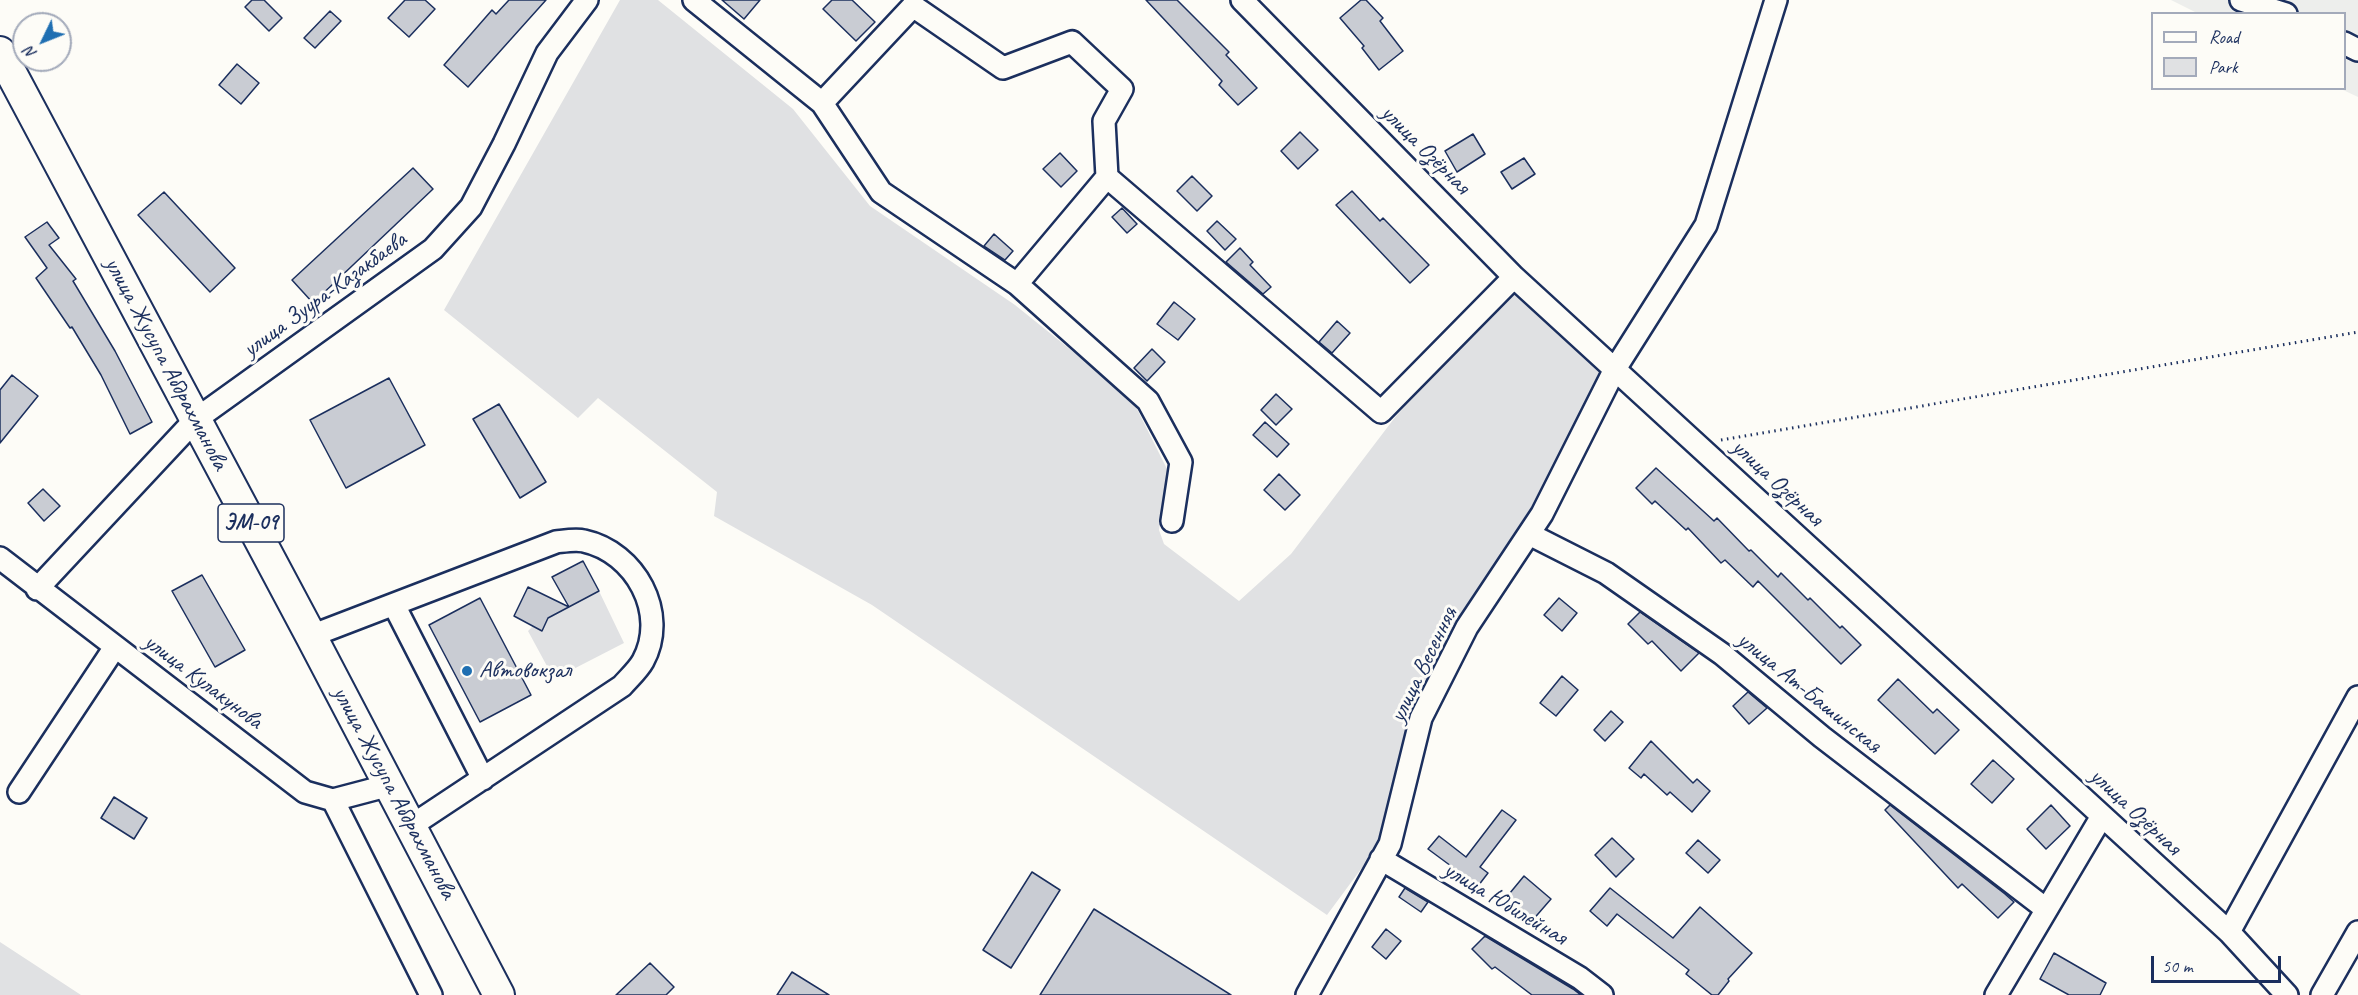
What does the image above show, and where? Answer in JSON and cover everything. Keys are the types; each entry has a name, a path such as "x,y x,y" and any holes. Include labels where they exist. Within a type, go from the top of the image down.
{"highway":[{"name":"улица Жусупа Абдрахманова","path":"0,52 390,785 499,995"}],"street":[{"name":"улица Зуура-Казакбаева","path":"37,589 195,420 433,249 471,207 547,53 587,0"},
{"path":"694,0 822,103 881,192 1017,284 1148,401 1182,462 1172,521"},
{"name":"улица Озёрная","path":"1242,0 1514,277 2229,932 2287,995"},
{"name":"улица Весенняя","path":"1306,995 1390,844 1421,718 1467,627 1542,514 1615,369 1706,225 1776,0"},
{"path":"2241,0 2280,12"},
{"path":"822,103 913,6 1003,68 1072,42 1122,89 1104,121 1107,177 1017,284"},
{"path":"1107,177 1381,412 1514,277"},
{"name":"улица Ат-Башинская","path":"1529,534 1606,573 1722,654 1822,737 2046,909"},
{"path":"311,636 556,542 583,540 607,549 628,565 643,586 651,611 651,637 643,661 622,686 411,826"},
{"name":"улица Кулакунова","path":"0,558 37,589 305,792 333,800"},
{"path":"394,605 483,779"},
{"path":"19,792 115,647"},
{"path":"2229,932 2358,697"},
{"path":"390,785 333,800 431,995"},
{"path":"1996,995 2102,816"},
{"name":"улица Юбилейная","path":"1381,859 1580,978 1602,995"},
{"path":"2322,995 2358,932"}],"path":[{"path":"1696,444 2358,332"}],"shaded area":[{"path":"2171,0 2358,0 2358,97 2343,90 2346,90 2346,12 2195,12"}],"green space":[{"path":"620,0 658,0 793,109 870,206 1015,305 1132,399 1168,471 1159,530 1164,544 1239,601 1291,554 1396,416 1513,288 1603,370 1536,506 1483,587 1424,686 1407,729 1381,842 1327,915 872,605 714,516 717,492 598,398 578,418 444,310"},
{"path":"599,591 624,643 554,679 528,631 533,626 542,630 548,617"},
{"path":"0,942 81,995 0,995"}],"building":[{"path":"252,0 264,0 282,18 269,31 245,7"},
{"path":"405,0 425,0 435,9 409,37 388,18"},
{"path":"509,0 546,0 468,87 444,65 492,10 496,14"},
{"path":"722,0 760,0 744,19"},
{"path":"832,0 852,0 875,22 856,41 823,9"},
{"path":"1146,0 1177,0 1229,52 1226,55 1257,88 1238,105 1219,85 1222,81"},
{"path":"1361,0 1366,0 1383,18 1380,21 1403,51 1379,70 1362,48 1364,46 1340,18"},
{"path":"330,11 341,21 315,48 304,38"},
{"path":"237,64 259,83 241,104 219,85"},
{"path":"1300,132 1318,150 1298,169 1281,151"},
{"path":"1473,134 1485,154 1457,172 1445,151"},
{"path":"1060,153 1077,171 1061,187 1043,169"},
{"path":"1524,158 1535,174 1512,189 1501,172"},
{"path":"413,168 433,189 313,303 292,280"},
{"path":"1192,176 1212,196 1197,211 1177,191"},
{"path":"1352,191 1380,221 1383,218 1429,265 1410,283 1336,205"},
{"path":"164,192 235,268 210,292 138,215"},
{"path":"1122,208 1137,224 1127,233 1112,217"},
{"path":"1217,221 1236,239 1225,250 1207,231"},
{"path":"47,222 59,238 49,245 76,279 73,281 115,351 152,422 130,434 101,375 72,327 70,328 36,278 47,268 25,237"},
{"path":"994,234 1013,251 1005,260 984,246"},
{"path":"1240,248 1253,262 1250,265 1271,287 1263,294 1226,262"},
{"path":"1174,302 1195,319 1178,340 1157,324"},
{"path":"1337,321 1350,333 1332,353 1319,342"},
{"path":"1152,349 1165,362 1147,381 1134,368"},
{"path":"12,375 38,396 0,443 0,390"},
{"path":"389,378 425,445 346,488 310,420"},
{"path":"1276,394 1292,409 1276,425 1261,410"},
{"path":"499,404 546,482 520,498 473,419"},
{"path":"1265,422 1289,444 1277,457 1253,435"},
{"path":"1656,468 1714,521 1717,518 1778,577 1781,573 1808,600 1810,598 1861,645 1841,664 1758,581 1753,587 1725,560 1721,563 1688,528 1686,530 1655,501 1652,504 1636,488"},
{"path":"1279,474 1300,495 1285,510 1264,490"},
{"path":"43,489 60,506 44,521 28,503"},
{"path":"583,561 599,591 569,607 552,577"},
{"path":"202,575 245,650 215,667 172,591"},
{"path":"528,587 569,607 548,618 542,631 514,616"},
{"path":"480,598 531,695 480,722 429,625"},
{"path":"1559,598 1577,613 1562,631 1544,615"},
{"path":"1640,612 1699,653 1681,671 1652,641 1648,644 1628,624"},
{"path":"1562,676 1578,690 1556,716 1540,703"},
{"path":"1898,679 1933,713 1937,709 1959,730 1935,754 1878,700"},
{"path":"1748,692 1767,708 1749,724 1733,706"},
{"path":"1611,711 1623,722 1605,741 1594,730"},
{"path":"1651,741 1693,783 1697,779 1710,791 1692,812 1670,792 1667,795 1644,774 1641,778 1629,768"},
{"path":"1993,760 2014,779 1992,803 1971,784"},
{"path":"114,797 147,818 134,839 101,818"},
{"path":"1890,805 2014,902 1998,918 1962,884 1958,888 1885,810"},
{"path":"2051,805 2070,826 2046,849 2027,829"},
{"path":"1502,810 1516,820 1480,867 1488,873 1478,886 1428,849 1439,836 1466,857"},
{"path":"1612,838 1634,859 1616,877 1595,855"},
{"path":"1698,840 1720,860 1708,873 1686,853"},
{"path":"1032,872 1060,890 1011,968 983,950"},
{"path":"1524,876 1551,899 1531,922 1505,899"},
{"path":"1405,888 1428,902 1421,912 1399,897"},
{"path":"1610,888 1673,938 1700,907 1752,953 1728,979 1729,981 1718,995 1712,995 1686,974 1689,970 1617,914 1607,926 1590,911"},
{"path":"1094,909 1231,995 1040,995"},
{"path":"1386,929 1401,941 1386,959 1372,947"},
{"path":"1485,936 1581,995 1532,995 1495,967 1492,969 1472,949"},
{"path":"2054,953 2106,983 2100,995 2069,995 2040,979"},
{"path":"650,963 674,987 666,995 616,995"},
{"path":"792,972 829,995 777,995"}],"place":[{"name":"Автовокзал","path":"467,671"}]}
